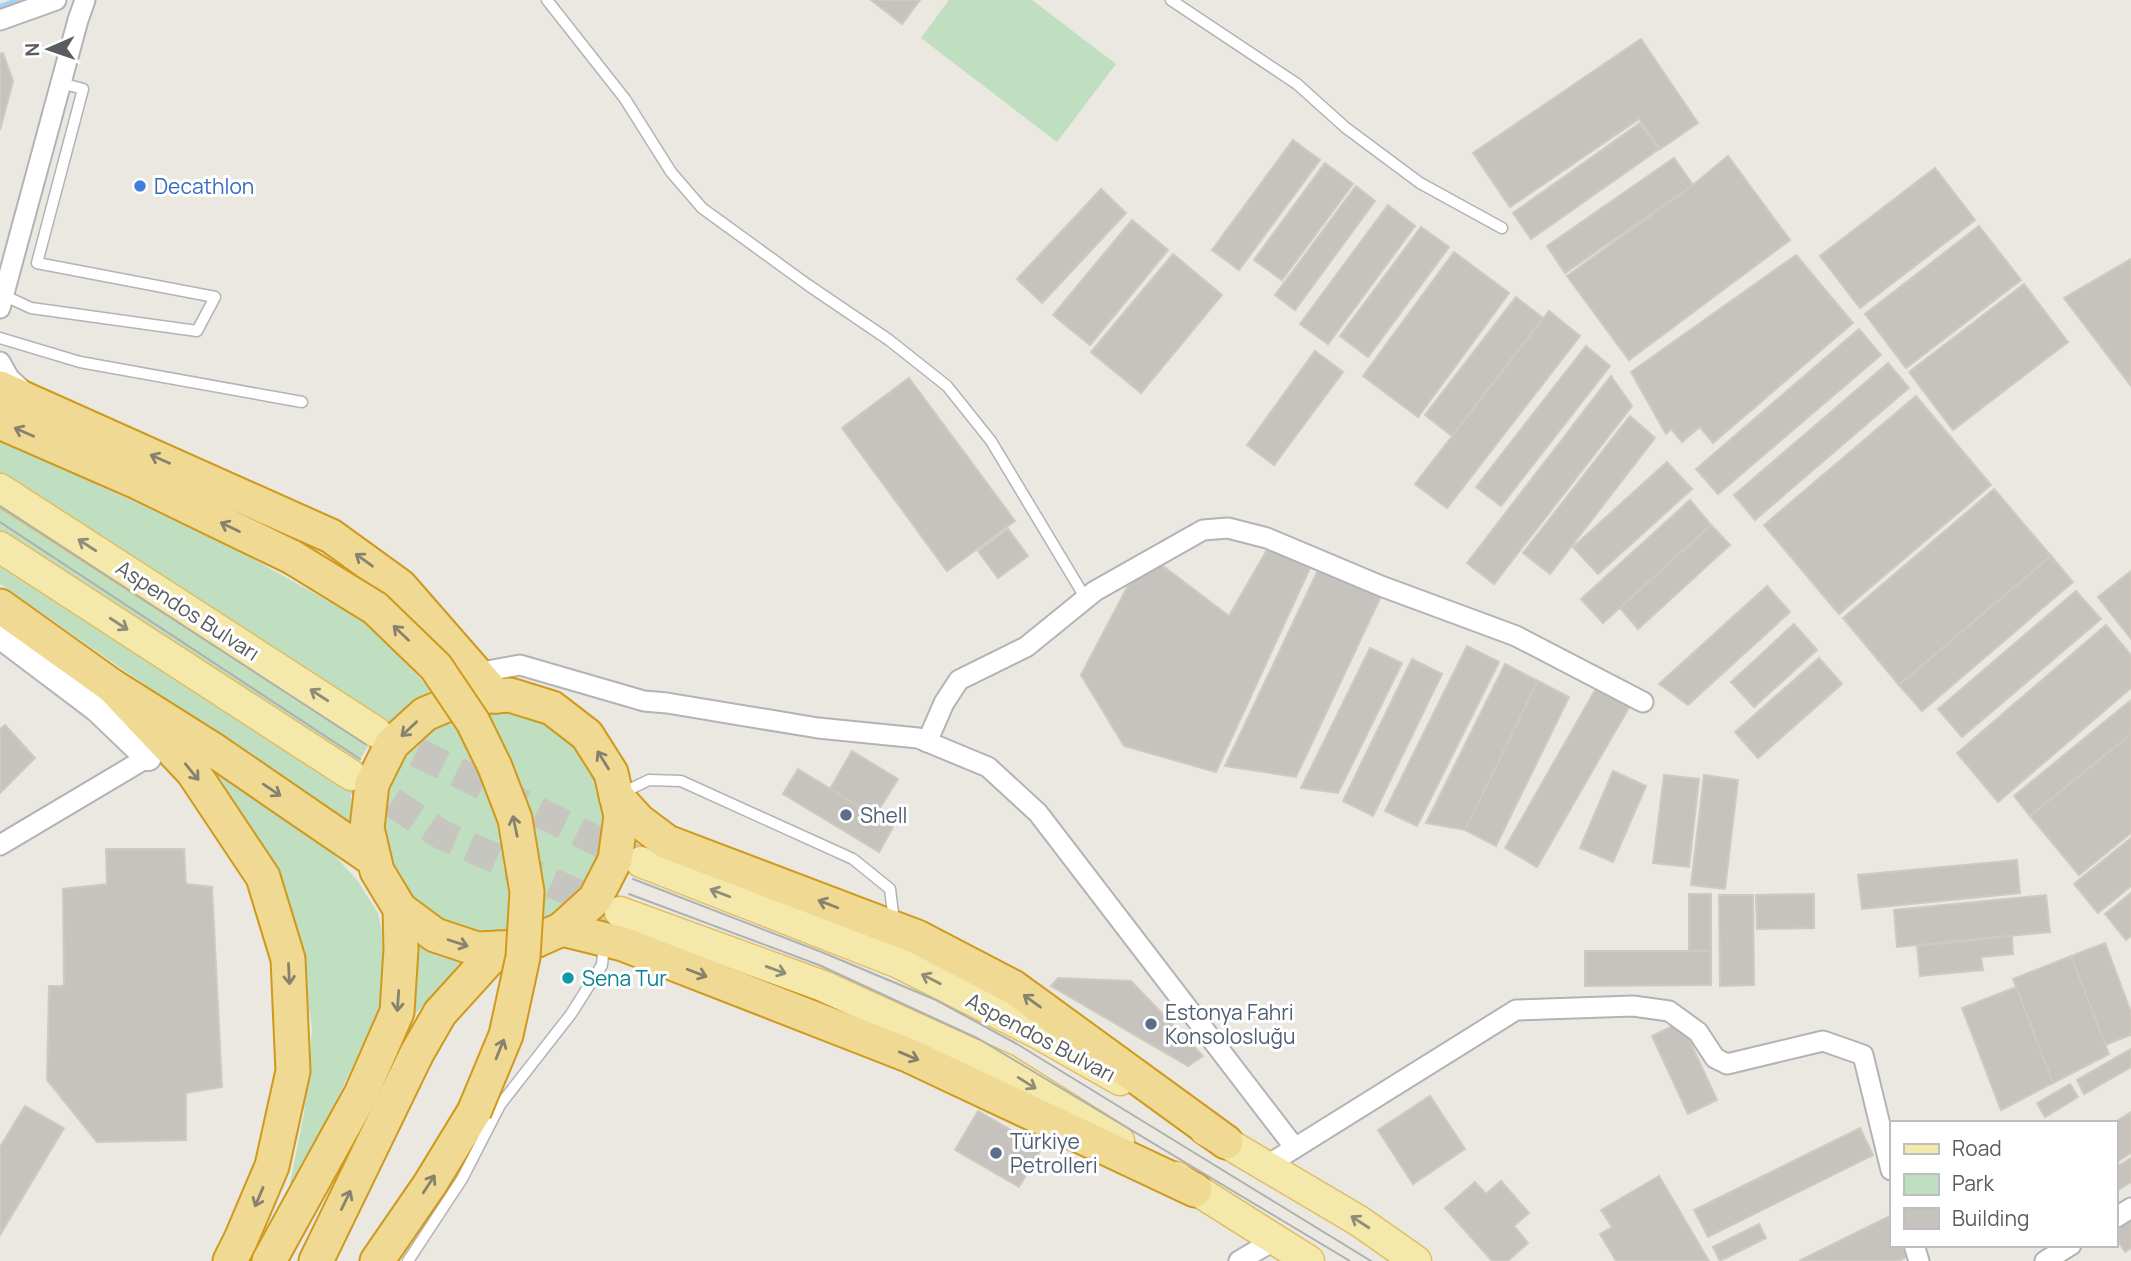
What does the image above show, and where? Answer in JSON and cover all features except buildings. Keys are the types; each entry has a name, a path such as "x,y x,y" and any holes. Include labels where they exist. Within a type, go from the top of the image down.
{"highway":[{"path":"0,388 331,536 400,586 486,685 552,708 587,735 611,773 621,816 615,860 595,899 562,929 522,947 477,949 435,936 400,909 376,871 367,828 372,784 392,744 425,714 466,697 486,685"},
{"path":"0,422 137,482 292,557 375,608 436,667 473,722 495,767 515,819 527,891 523,957 506,1035 474,1112 430,1184 377,1261"},
{"path":"0,606 112,686 215,751 374,859"},
{"path":"112,686 192,772 263,877 288,959 293,1071 272,1166 230,1261"},
{"path":"616,796 639,821 667,842 917,937 1013,987 1226,1142"},
{"path":"269,1261 361,1094 397,1012 401,949 400,909"},
{"path":"562,929 612,926 623,944 908,1055 1195,1190"},
{"path":"316,1261 417,1054 440,1013 499,948"}],"main road":[{"name":"Aspendos Bulvarı","path":"0,489 376,732"},
{"path":"0,547 351,775"},
{"name":"Aspendos Bulvarı","path":"641,862 900,963 1040,1034 1359,1221 1416,1261"},
{"path":"1195,1190 1309,1261"}],"street":[{"path":"0,20 56,0"},
{"path":"2,302 85,0"},
{"path":"0,362 9,378 39,405"},
{"path":"927,742 944,703 959,680 1026,647 1095,591 1203,530 1228,528 1268,538 1381,586 1516,636 1643,702"},
{"path":"0,635 98,709 148,757 0,845"},
{"path":"486,685 520,665 644,701 818,728 918,738 988,767 1038,813 1295,1148"},
{"path":"1266,1166 1516,1010 1633,1006 1669,1011 1698,1032 1715,1058 1727,1064 1824,1041 1863,1055 1890,1166"},
{"path":"1240,1261 1275,1240"},
{"path":"2045,1261 2068,1247"}],"lane":[{"path":"547,0 625,99 671,172 702,208 808,285 890,340 947,386 991,440 1086,599"},
{"path":"1171,0 1297,84 1346,128 1420,183 1502,228"},
{"path":"2,302 197,331 215,298 37,263 83,89 61,83"},
{"path":"0,338 80,362 302,402"},
{"path":"616,796 649,780 681,781 853,859 890,889 895,929"},
{"path":"408,1261 462,1179 500,1105 571,1014 602,965 612,926"}],"green space":[{"path":"949,0 1032,0 1116,64 1057,142 921,38"},
{"path":"0,440 230,546 369,624 431,690 384,728 365,751 353,779 351,828 0,584"},
{"path":"496,710 518,712 539,719 559,729 576,743 590,760 600,780 607,801 607,845 600,866 590,886 576,903 559,917 539,927 518,934 496,936 474,934 453,927 433,917 416,903 402,886 392,866 385,845 383,823 385,801 392,780 402,760 416,743 433,729 453,719 474,712"},
{"path":"211,765 326,846 357,880 378,913 388,960 383,1002 285,1209 304,1113 312,1029 299,940 268,859"},
{"path":"414,939 467,962 428,999 408,1023 416,981"}],"waterway":[{"path":"0,7 20,0"}],"tunnel":[{"path":"376,732 638,861"},
{"path":"354,777 442,835 614,910"}],"tram line":[{"path":"0,506 365,744"},
{"path":"0,522 360,759"},
{"path":"633,879 824,953 936,1000 1017,1044 1371,1261"},
{"path":"629,894 819,965 979,1039 1350,1261"}],"place":[{"name":"Decathlon","path":"140,186"},
{"name":"Shell","path":"846,815"},
{"name":"Sena Tur","path":"568,978"},
{"name":"Estonya Fahri Konsolosluğu","path":"1151,1024"},
{"name":"Türkiye Petrolleri","path":"996,1153"}]}
